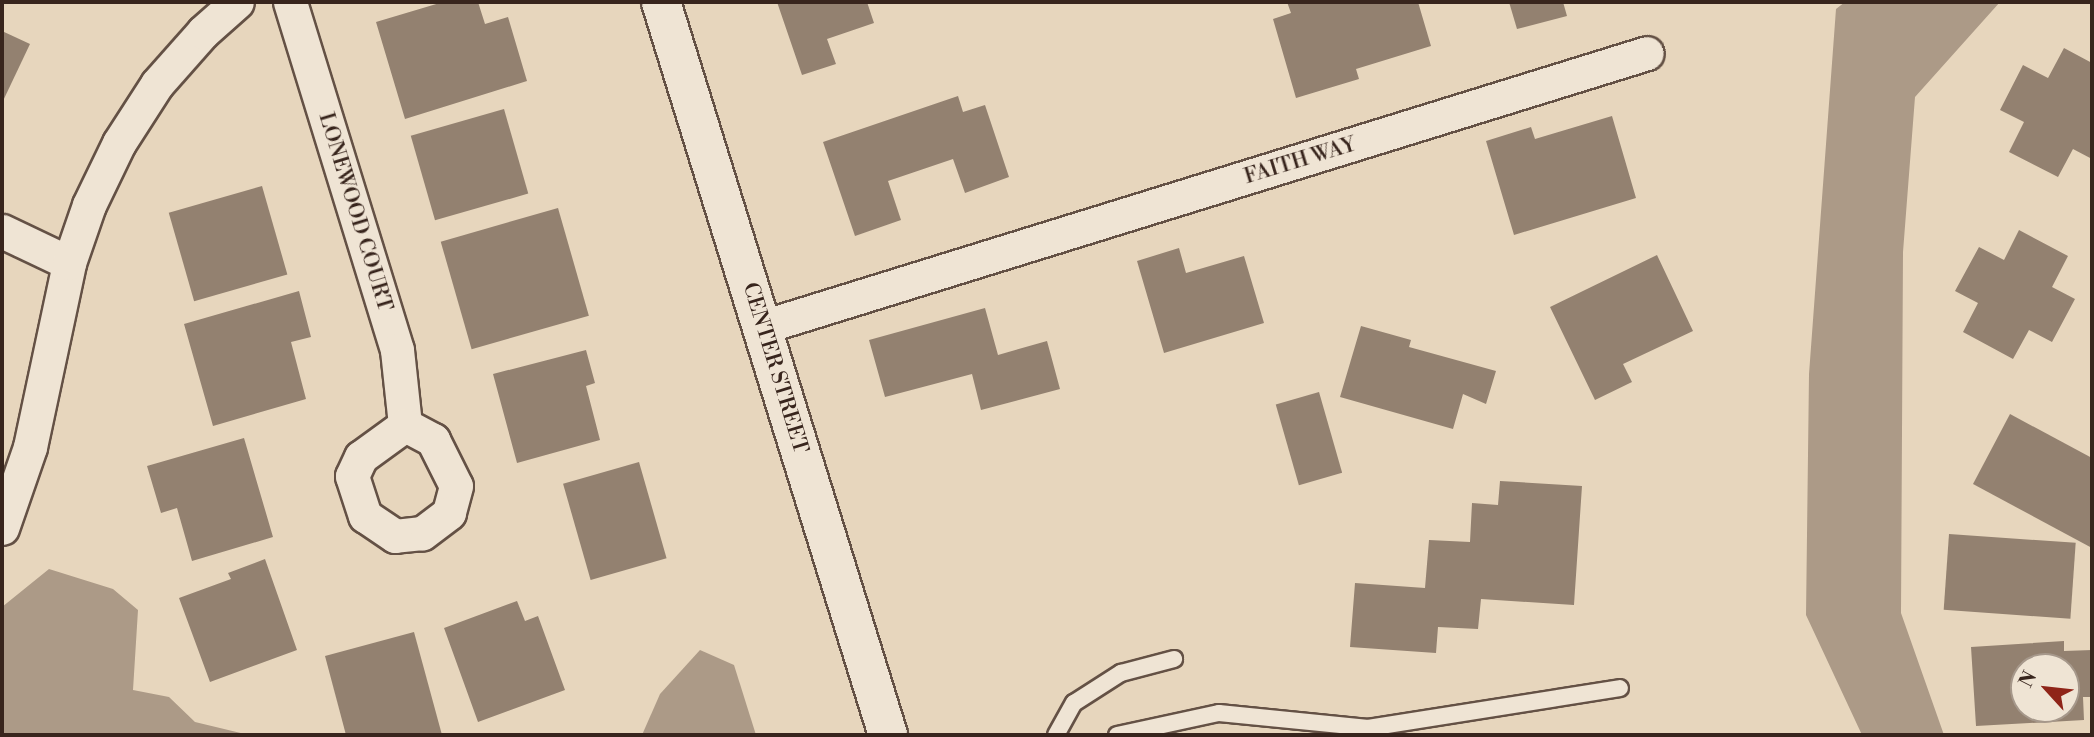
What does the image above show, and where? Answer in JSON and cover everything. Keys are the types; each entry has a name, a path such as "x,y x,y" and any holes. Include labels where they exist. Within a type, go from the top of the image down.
{"street":[{"path":"2,528 30,447 69,263 89,205 134,120 184,53 237,2"},
{"name":"LONEWOOD COURT","path":"290,2 397,350 405,425"},
{"name":"CENTER STREET","path":"661,2 888,735"},
{"name":"FAITH WAY","path":"762,327 1647,53"},
{"path":"2,231 69,263"}],"lane":[{"path":"1056,735 1074,703 1121,673 1174,659"},
{"path":"1116,735 1219,713 1368,728 1456,710 1620,688"}],"shaded area":[{"path":"1845,2 2000,2 1915,97 1903,252 1901,613 1944,735 1862,735 1806,615 1809,374 1836,9"},
{"path":"49,569 113,589 138,610 133,690 169,697 195,722 249,735 2,735 2,607"},
{"path":"700,650 734,665 756,735 642,735 660,694"}],"building":[{"path":"443,2 478,2 485,24 508,17 527,81 405,119 376,22"},
{"path":"777,2 867,2 874,23 827,39 836,64 802,75"},
{"path":"1287,2 1418,2 1431,46 1356,69 1359,79 1296,98 1273,19 1291,13"},
{"path":"1509,2 1563,2 1567,16 1517,29"},
{"path":"2,31 30,44 2,103"},
{"path":"2064,48 2092,63 2092,159 2073,149 2058,177 2009,152 2024,122 2000,110 2023,65 2048,78"},
{"path":"958,96 963,112 985,105 1009,177 965,193 953,159 888,181 901,220 855,236 823,142"},
{"path":"504,109 528,194 435,220 411,136"},
{"path":"1612,116 1636,198 1514,235 1486,141 1531,127 1535,139"},
{"path":"262,186 287,274 194,301 169,213"},
{"path":"558,208 589,316 472,349 441,242"},
{"path":"2019,230 2068,256 2052,287 2075,299 2052,342 2029,330 2013,359 1963,332 1978,303 1955,291 1979,247 2004,260"},
{"path":"1179,248 1186,273 1244,256 1264,323 1164,353 1137,261"},
{"path":"1657,255 1693,331 1623,364 1632,382 1595,400 1550,307"},
{"path":"299,291 311,337 291,342 306,399 213,426 184,324"},
{"path":"985,308 998,355 1047,341 1060,389 981,410 972,374 885,397 869,340"},
{"path":"1361,326 1411,340 1409,347 1496,371 1486,404 1463,394 1453,429 1340,397"},
{"path":"586,350 595,383 586,386 600,440 517,463 493,374"},
{"path":"1319,392 1342,473 1299,485 1276,404"},
{"path":"2010,414 2092,458 2092,548 1973,484"},
{"path":"244,438 273,537 192,561 177,508 161,513 147,466"},
{"path":"639,462 667,558 591,580 563,484"},
{"path":"1500,481 1582,486 1574,605 1481,599 1478,629 1438,627 1436,653 1350,647 1355,583 1425,588 1429,540 1470,542 1472,503 1498,505"},
{"path":"1949,534 2076,543 2070,619 1944,610"},
{"path":"265,559 297,650 210,682 179,598 231,579 228,573"},
{"path":"517,601 525,621 538,616 565,690 478,722 444,628"},
{"path":"414,632 442,735 346,735 325,656"},
{"path":"2064,641 2064,651 2092,650 2092,697 2083,697 2084,720 2080,720 2080,653 2010,653 2010,723 2030,723 1976,726 1971,647"}]}
